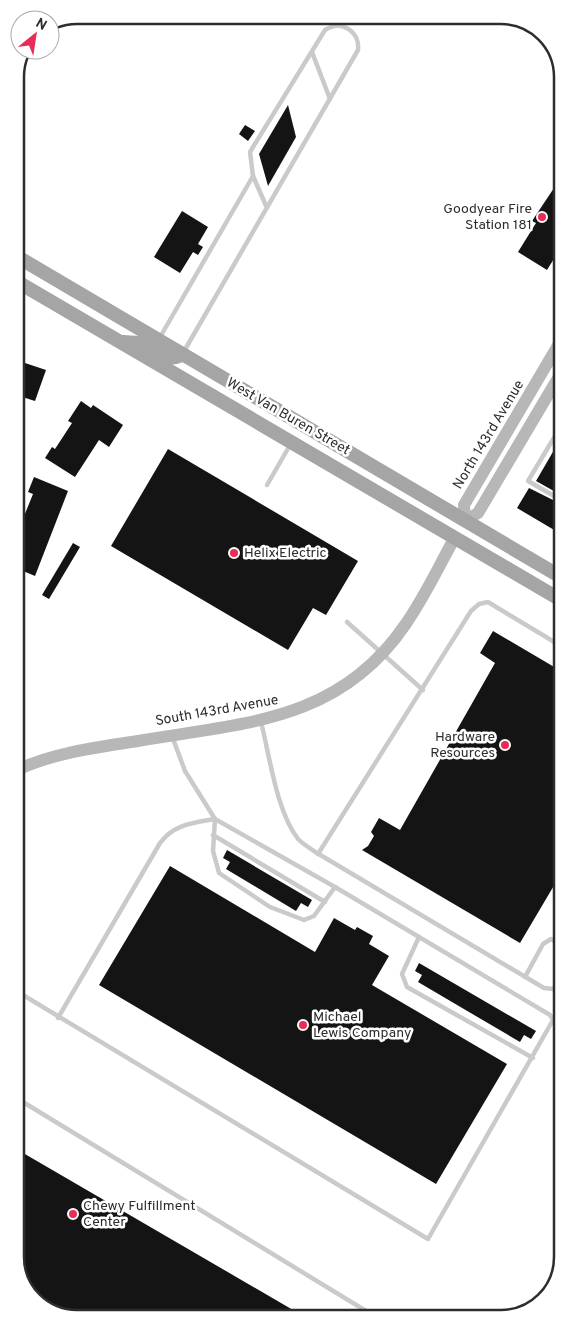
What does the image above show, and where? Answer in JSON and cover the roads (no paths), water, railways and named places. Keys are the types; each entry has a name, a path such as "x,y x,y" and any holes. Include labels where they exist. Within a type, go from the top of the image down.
{"main road":[{"name":"West Van Buren Street","path":"24,261 554,573"},
{"name":"West Van Buren Street","path":"24,286 554,596"},
{"path":"118,342 142,344 167,358 182,354"},
{"path":"454,539 466,521"}],"street":[{"name":"North 143rd Avenue","path":"466,521 464,505 554,352"},
{"path":"466,521 478,513 554,382"},
{"name":"South 143rd Avenue","path":"24,767 37,761 261,720 288,713 323,699 364,672 382,653 415,609 454,539"}],"lane":[{"path":"182,354 267,208 358,50 358,42 349,28 341,26 325,30 250,152 253,176 267,208"},
{"path":"312,52 330,99"},
{"path":"158,340 253,176"},
{"path":"554,438 528,481 554,496"},
{"path":"267,484 291,443"},
{"path":"318,854 471,611 479,604 488,602 554,642"},
{"path":"347,622 422,690"},
{"path":"261,720 281,801 299,840 318,854 544,988 554,988"},
{"path":"24,996 428,1239 533,1058 553,1020 550,1015 335,887 215,819 184,771 172,735"},
{"path":"215,819 212,835 213,851 218,873 270,907 304,920 314,916 326,902 335,887"},
{"path":"58,1018 168,833 176,827 215,819"},
{"path":"212,835 326,902"},
{"path":"419,937 402,974 407,987 533,1058"},
{"path":"525,976 542,944 551,939 554,941"},
{"path":"24,1103 365,1310"}],"place":[{"name":"Goodyear Fire Station 181","path":"542,217"},
{"name":"Helix Electric","path":"234,553"},
{"name":"Hardware Resources","path":"505,745"},
{"name":"Michael Lewis Company","path":"303,1025"},
{"name":"Chewy Fulfillment Center","path":"73,1214"}]}
